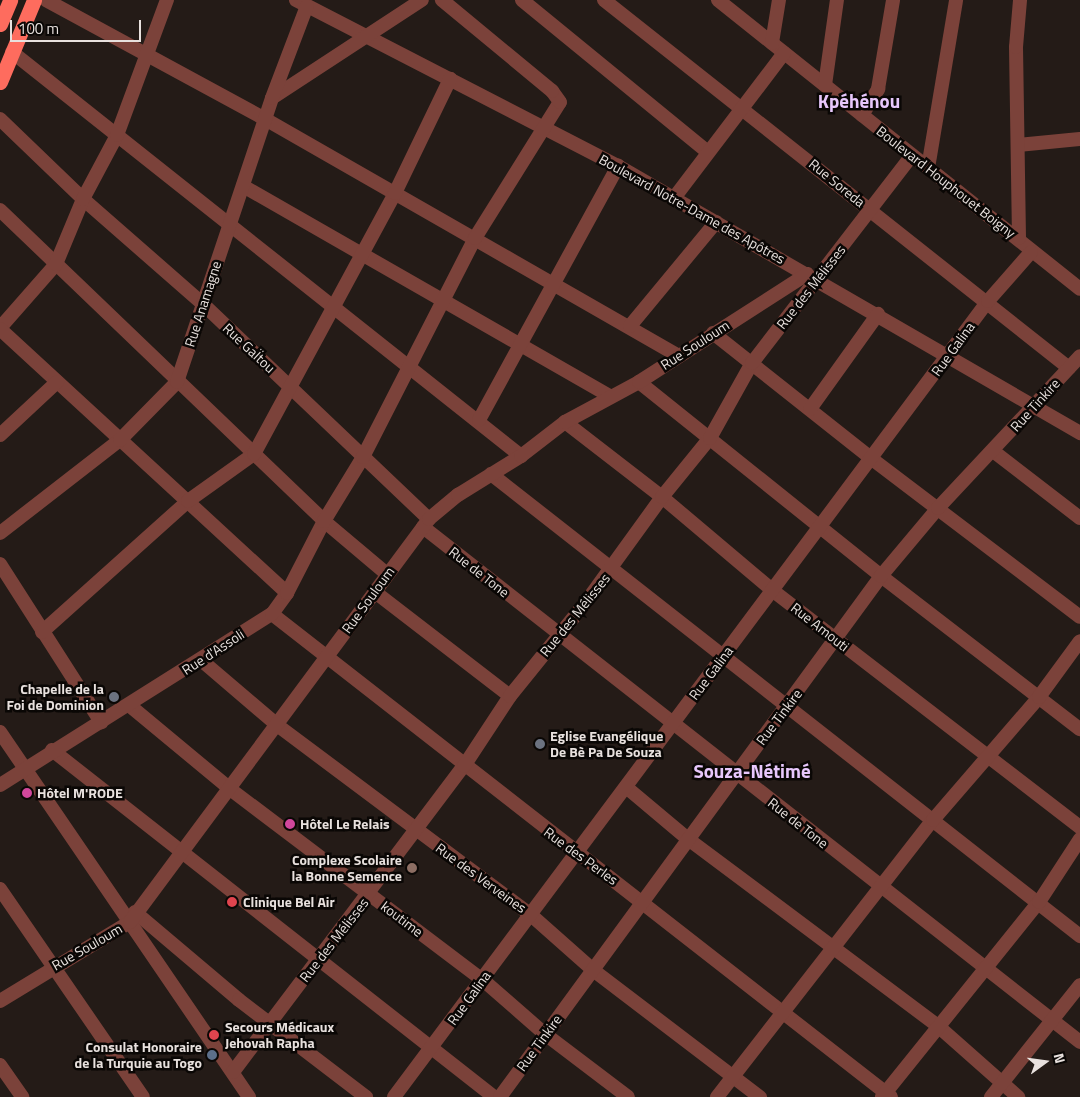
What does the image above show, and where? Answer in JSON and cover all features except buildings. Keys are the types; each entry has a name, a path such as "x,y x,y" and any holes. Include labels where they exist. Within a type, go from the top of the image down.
{"highway":[{"path":"0,24 10,0"},
{"path":"0,82 34,0"}],"street":[{"path":"46,0 265,119 630,326 679,356"},
{"path":"168,0 117,135 83,200 56,264 0,329 287,593"},
{"path":"272,98 422,0"},
{"name":"Rue d'Assoli","path":"0,785 52,750 129,705 272,614 287,593 324,520 363,457 475,238 560,102 554,93 442,0"},
{"path":"522,0 708,152"},
{"name":"Rue Soreda","path":"604,0 988,301 1069,368"},
{"path":"772,43 779,0"},
{"path":"825,85 837,0"},
{"path":"862,115 878,89 893,0"},
{"path":"928,168 956,0"},
{"path":"1019,238 1016,47 1020,0"},
{"name":"Boulevard Houphouet Boigny","path":"723,2 928,168 1019,238 1031,252 1074,276 1080,289"},
{"name":"Boulevard Notre-Dame des Apôtres","path":"307,3 618,166 878,314 1080,433"},
{"name":"Rue Anamagne","path":"0,533 120,440 177,382 272,98 307,3"},
{"path":"12,52 479,420 520,456"},
{"path":"674,198 784,53"},
{"path":"42,632 188,501 254,454 395,194 450,79"},
{"name":"Rue GaÏtou","path":"0,119 83,200 203,304 290,386 363,457 426,523"},
{"path":"1018,145 1080,139"},
{"name":"Rue des Mélisses","path":"233,1072 464,766 510,696 612,568 662,497 710,438 752,363 812,276 871,210 912,155"},
{"path":"479,420 618,166"},
{"path":"242,186 610,396"},
{"path":"0,210 177,382 324,520 387,574"},
{"path":"630,326 716,222"},
{"name":"Rue Galina","path":"394,1097 672,724 725,657 772,590 822,527 988,301 1031,252"},
{"name":"Rue Souloum","path":"0,1001 52,966 132,917 182,853 426,523 491,474 520,456 566,422 610,396 639,382 713,333 812,276"},
{"path":"810,409 878,314"},
{"path":"713,333 872,459 1080,617"},
{"name":"Rue Tinkire","path":"500,1097 644,902 735,774 787,708 881,576 938,508 1080,356"},
{"path":"0,435 57,382"},
{"path":"639,382 881,576 1080,729"},
{"name":"Rue Amouti","path":"566,422 662,497 772,590 1080,827"},
{"path":"993,451 1080,518"},
{"path":"491,474 1080,936"},
{"name":"Rue de Tone","path":"426,523 558,634 882,888 987,966 1080,1042"},
{"path":"0,564 101,722"},
{"path":"375,592 510,696"},
{"name":"Rue des Perles","path":"272,614 575,854 644,902 887,1096"},
{"path":"717,1097 882,888 933,820 1039,697 1080,641"},
{"name":"Rue des Verveines","path":"201,660 277,725 416,831 531,915 593,970 760,1097"},
{"name":"koutime","path":"129,705 230,788 483,980 545,1034 628,1097"},
{"path":"0,732 132,917 250,1097"},
{"path":"52,750 433,1047 494,1097"},
{"path":"626,787 688,839 939,1027 1002,1085 1018,1097"},
{"path":"887,1096 939,1027 1039,902 1080,839"},
{"path":"0,889 143,1097"},
{"path":"132,917 366,1097"},
{"path":"991,1097 1080,986"},
{"path":"0,1065 22,1097"}],"place":[{"name":"Chapelle de la Foi de Dominion","path":"114,697"},
{"name":"Eglise Evangélique De Bè Pa De Souza","path":"540,744"},
{"name":"Hôtel M'RODE","path":"27,793"},
{"name":"Hôtel Le Relais","path":"290,824"},
{"name":"Complexe Scolaire la Bonne Semence","path":"412,868"},
{"name":"Clinique Bel Air","path":"232,902"},
{"name":"Secours Médicaux Jehovah Rapha","path":"214,1035"},
{"name":"Consulat Honoraire de la Turquie au Togo","path":"212,1055"}],"district":[{"name":"Kpéhénou","path":"859,101"},
{"name":"Souza-Nétimé","path":"752,771"}]}
